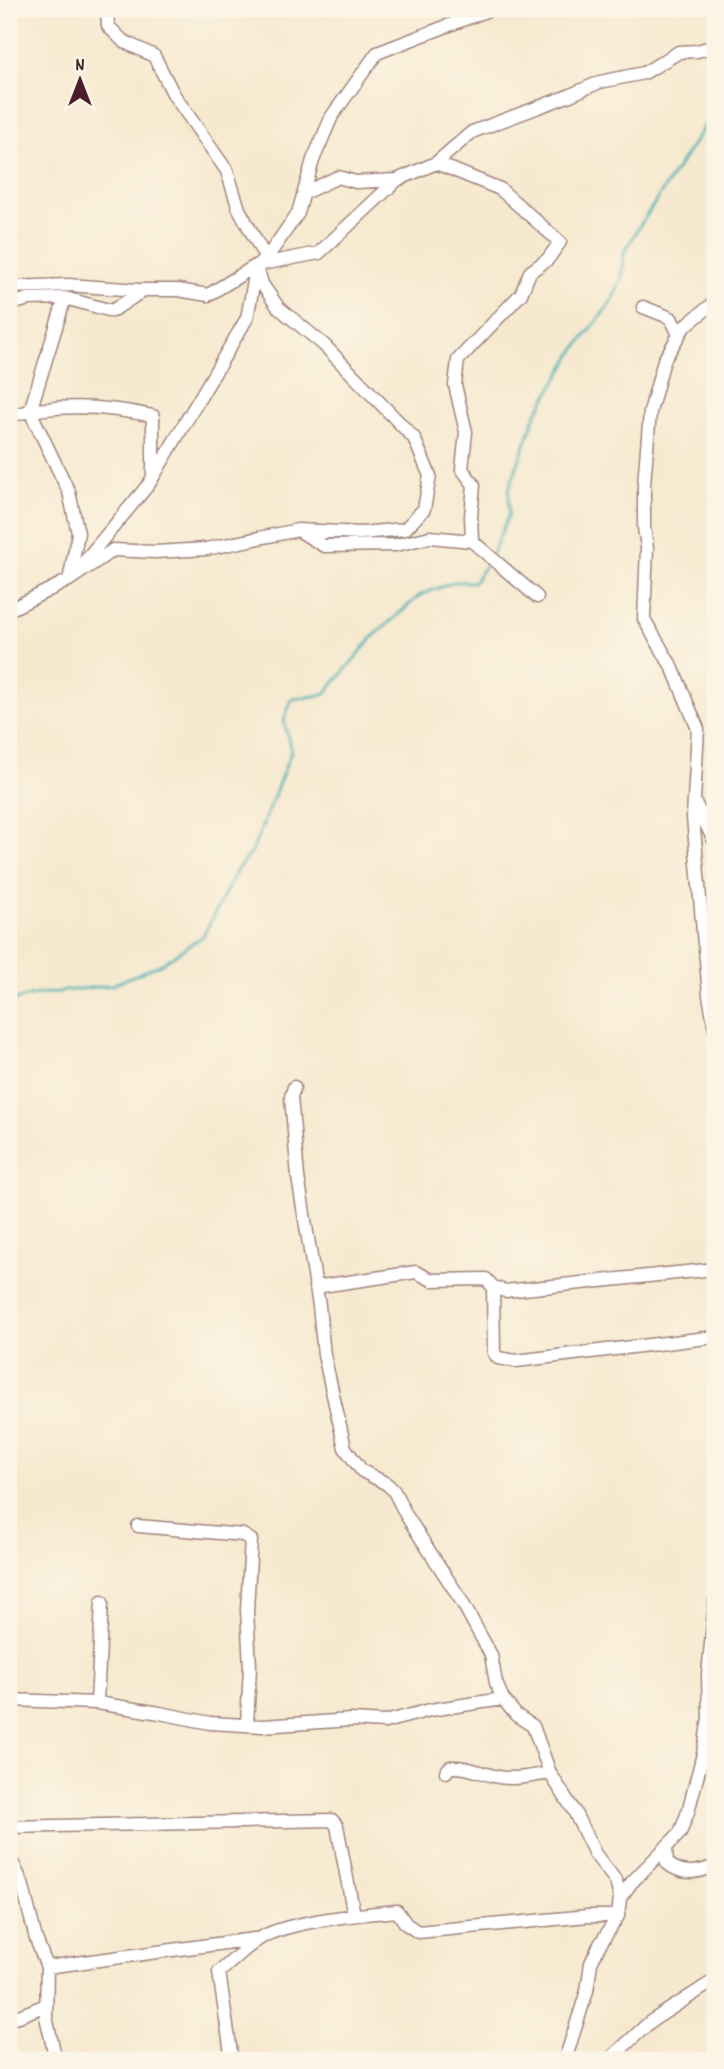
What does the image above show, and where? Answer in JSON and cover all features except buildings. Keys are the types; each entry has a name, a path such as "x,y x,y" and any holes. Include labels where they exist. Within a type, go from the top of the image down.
{"street":[{"path":"9,610 69,580 113,550 156,552 206,549 298,530 361,533 405,529 424,509 430,476 414,438 324,345 278,307 262,284 261,262 239,209 227,170 174,95 154,56 123,41 108,26 107,9"},
{"path":"9,287 68,285 178,290 208,295 261,262 298,213 313,160 332,116 377,53 491,9"},
{"path":"261,262 319,253 397,180 436,163 472,132 600,82 644,73 679,52 715,46"},
{"path":"436,163 500,189 560,242 548,259 530,272 521,295 458,360 455,385 466,432 462,469 474,485 472,541"},
{"path":"304,192 338,177 356,182 397,180"},
{"path":"69,580 153,477 247,318 261,262"},
{"path":"9,305 28,299 65,298 112,311 144,290"},
{"path":"65,298 30,411 72,502 78,533 69,580"},
{"path":"715,302 684,327 664,360 650,412 644,484 647,548 644,619 673,669 698,729 692,798 709,995 715,1029"},
{"path":"643,307 671,318 679,335"},
{"path":"9,416 55,407 126,411 153,416 153,477"},
{"path":"298,530 324,546 396,545 430,537 472,541 537,597"},
{"path":"692,798 715,842"},
{"path":"705,944 715,963"},
{"path":"294,1087 291,1097 298,1177 324,1356 345,1448 362,1471 387,1484 394,1491 405,1515 461,1600 491,1655 496,1683 503,1699 516,1715 533,1726 550,1773 595,1854 616,1881 620,1898 618,1916 598,1946 591,1963 587,1992 565,2060"},
{"path":"315,1287 416,1272 432,1280 486,1279 493,1287 505,1290 715,1269"},
{"path":"493,1287 494,1353 498,1358 516,1361 715,1337"},
{"path":"138,1526 243,1535 251,1540 247,1610 250,1667 247,1725"},
{"path":"620,1898 680,1833 688,1812 709,1718 708,1675 715,1601"},
{"path":"97,1703 102,1602"},
{"path":"9,1700 97,1703 210,1723 247,1725 351,1720 385,1722 430,1710 503,1699"},
{"path":"446,1772 450,1768 465,1766 512,1779 550,1773"},
{"path":"9,1827 332,1820 337,1826 354,1915"},
{"path":"666,1849 667,1863 674,1869 687,1873 715,1866"},
{"path":"9,1860 22,1883 36,1939 47,1967 46,2017 56,2060"},
{"path":"47,1967 261,1938 282,1929 354,1915 397,1911 406,1924 418,1932 588,1916 618,1916"},
{"path":"232,2060 219,1972 261,1938"},
{"path":"609,2060 650,2022 715,1980"},
{"path":"9,2020 46,2005"}],"waterway":[{"path":"492,554 509,514 509,489 536,414 575,350 612,301 622,278 624,253 715,110"},
{"path":"9,1002 33,995 112,985 161,964 203,936 238,868 252,852 291,752 284,720 292,699 324,695 373,637 420,595 455,582 474,582 489,560"}]}
